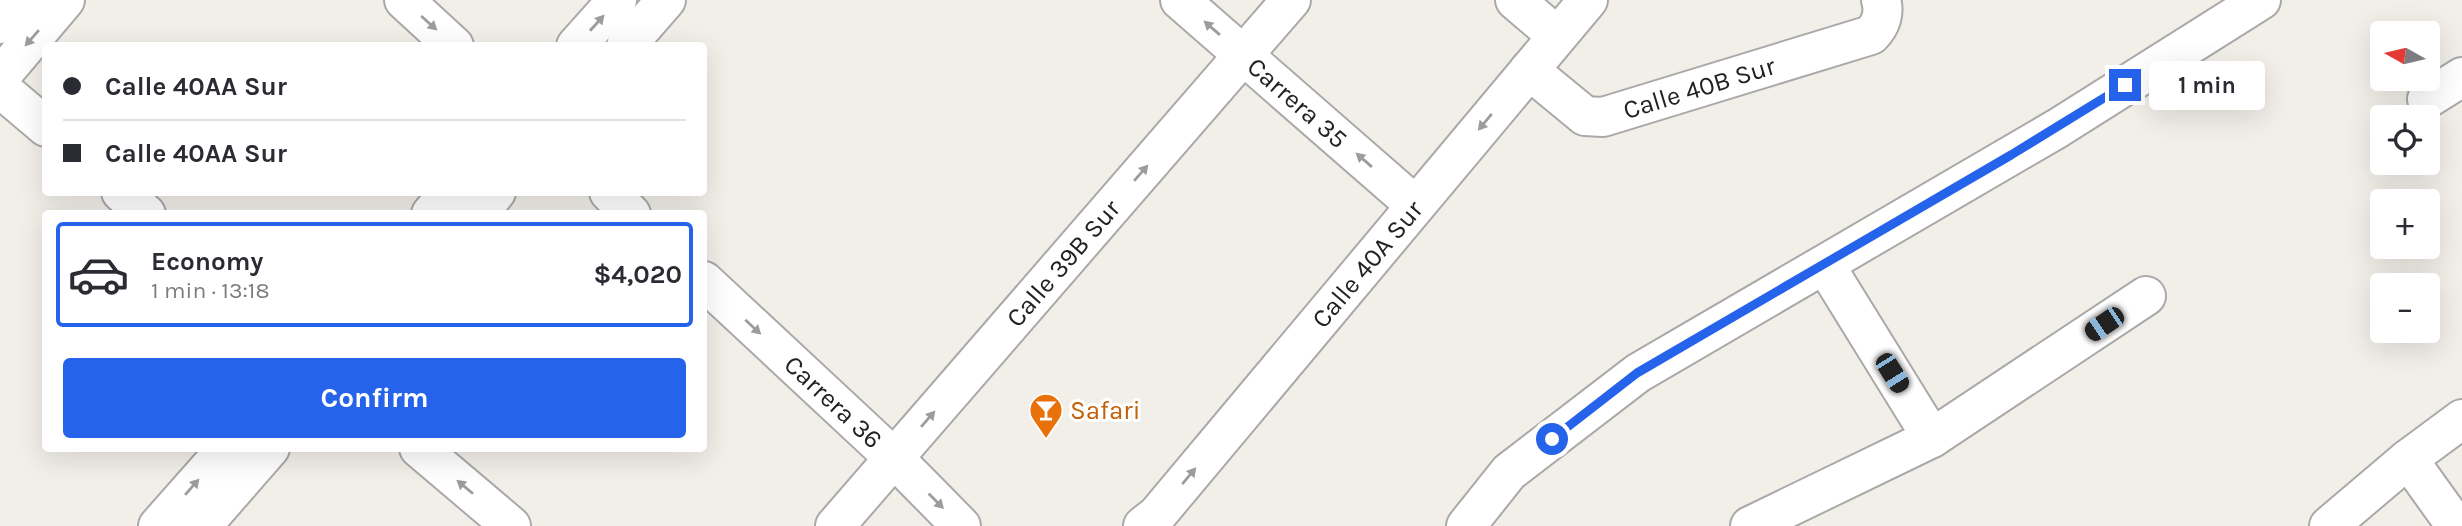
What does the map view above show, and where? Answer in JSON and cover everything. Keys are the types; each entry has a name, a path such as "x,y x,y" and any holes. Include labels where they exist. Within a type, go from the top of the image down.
{"street":[{"path":"0,24 21,0"},
{"path":"0,77 65,0"},
{"path":"404,0 450,42"},
{"path":"580,42 617,0"},
{"path":"629,42 666,0"},
{"name":"Carrera 35","path":"1180,0 1415,205"},
{"name":"Calle 39B Sur","path":"835,526 1291,0"},
{"path":"1515,0 1557,36"},
{"name":"Calle 40A Sur","path":"1143,526 1157,515 1588,0"},
{"path":"1466,526 1509,472 1637,373 2057,128 2261,0"},
{"name":"Calle 40B Sur","path":"1529,70 1585,116 1603,117 1871,35 1880,14"},
{"path":"2427,99 2462,77"},
{"path":"0,88 42,124"},
{"path":"126,196 141,210"},
{"path":"434,210 447,196"},
{"path":"481,210 493,196"},
{"path":"613,196 627,210"},
{"path":"1825,265 1932,438"},
{"name":"Carrera 36","path":"707,284 894,458 961,526"},
{"path":"1750,526 1932,438 2146,296"},
{"path":"2329,526 2408,459 2462,419"},
{"path":"158,526 223,452"},
{"path":"202,526 267,452"},
{"path":"424,452 511,526"},
{"path":"2408,459 2456,526"}],"place":[{"name":"Safari","path":"1046,440"}],"route":[{"path":"1552,439 1637,373 1825,265 2125,85"}]}
